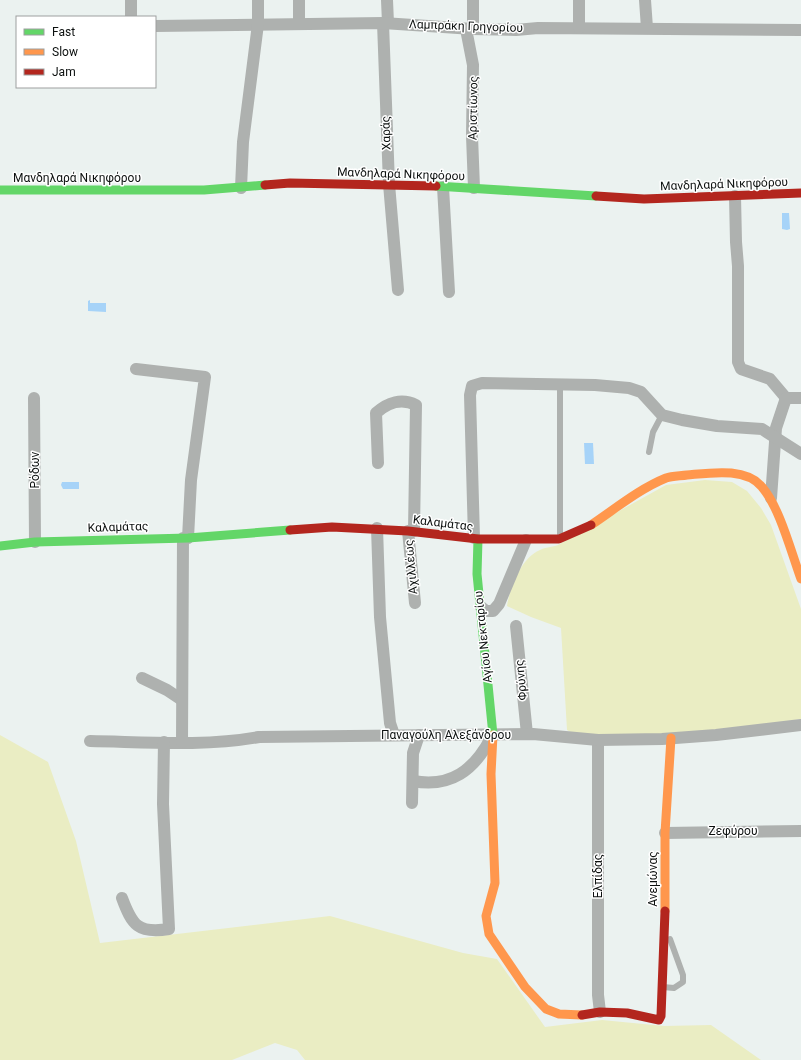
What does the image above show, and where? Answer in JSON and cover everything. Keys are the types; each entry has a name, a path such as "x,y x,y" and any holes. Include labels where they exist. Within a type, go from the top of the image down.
{"street":[{"path":"131,0 132,16"},
{"path":"241,188 243,142 258,24 258,0"},
{"path":"299,0 299,23"},
{"name":"Χαράς","path":"387,0 385,23 389,184 398,290"},
{"name":"Αριστίωνος","path":"473,0 470,29 473,65 472,136 474,188"},
{"path":"579,0 579,28"},
{"path":"645,0 647,28"},
{"name":"Λαμπράκη Γρηγορίου","path":"156,26 385,23 470,29 516,30 538,28 801,30"},
{"name":"Μανδηλαρά Νικηφόρου","path":"0,190 204,190 290,183 389,184 644,199 801,193"},
{"path":"443,187 449,292"},
{"path":"735,196 738,362 741,369 770,379 786,398 801,398"},
{"path":"136,369 205,377 185,538 182,742"},
{"name":"Αγίου Νεκταρίου","path":"560,385 482,383 472,386 470,395 477,574 482,607 493,735 491,774 495,883 486,916 489,934 525,987 546,1009 559,1014 587,1015 600,1012 627,1013 659,1020"},
{"path":"560,385 595,385 629,388 642,392 662,415 717,426 762,429 801,454"},
{"name":"Ρόδων","path":"34,398 35,542"},
{"path":"771,498 775,436 779,416 786,398"},
{"name":"Αχιλλέως","path":"378,463 376,413 383,406 396,401 408,401 416,405 411,531 415,604"},
{"name":"Καλαμάτας","path":"0,546 35,542 185,538 332,527 377,528 476,539 560,539 586,529 634,496 667,478 729,472 745,476 761,485 771,498 801,579"},
{"path":"377,528 380,617 390,722 394,735"},
{"path":"482,607 486,611 493,611 499,604 526,540"},
{"name":"Φρύνης","path":"516,626 527,734"},
{"path":"142,678 167,690 182,700"},
{"name":"Παναγούλη Αλεξάνδρου","path":"90,741 182,742 241,740 259,737 527,734 598,740 716,735 801,725"},
{"path":"412,803 413,753 419,735"},
{"path":"413,781 427,784 453,778 468,769 478,759 493,735"},
{"name":"Ανεμώνας","path":"659,1020 661,1016 661,987 665,930 665,833 672,738"},
{"name":"Ελπίδας","path":"598,740 598,995 600,1012"},
{"path":"122,898 128,914 140,928 152,932 169,929 163,804 164,742"},
{"name":"Ζεφύρου","path":"665,833 801,831"}],"lane":[{"path":"560,385 560,539"},
{"path":"649,452 651,436 662,415"},
{"path":"661,987 674,988 683,982 683,975 665,930"}],"green space":[{"path":"705,480 732,482 747,491 761,508 771,525 801,609 801,719 765,725 670,734 574,734 567,730 561,628 507,606 514,582 522,566 533,554 542,549 558,545 666,485"},
{"path":"0,735 48,762 76,841 100,943 330,916 463,953 497,959 545,1027 602,1020 664,1026 711,1025 761,1060 305,1060 297,1050 275,1043 232,1060 0,1060"}],"water":[{"path":"782,213 789,213 790,229 782,229"},
{"path":"90,300 90,303 106,303 106,312 88,311 88,301"},
{"path":"584,443 593,443 594,464 585,464"},
{"path":"62,482 79,482 79,489 63,489 61,485"}],"traffic: fast":[{"path":"0,190 204,190 265,185"},
{"path":"436,186 596,196"},
{"path":"0,546 35,542 188,538 290,530"},
{"path":"478,539 477,574 493,735"}],"traffic: slow":[{"path":"591,525 637,493 666,478 706,473 727,473 747,476 762,487 774,506 780,518 801,579"},
{"path":"493,735 491,774 495,883 486,916 489,934 525,987 546,1009 559,1014 582,1015"},
{"path":"665,911 665,833 671,738"}],"traffic: jam":[{"path":"265,185 290,183 436,186"},
{"path":"596,196 644,199 801,193"},
{"path":"290,530 332,527 408,531 478,539 559,539 591,525"},
{"path":"582,1015 600,1012 627,1013 659,1020 661,1016 665,911"}]}
